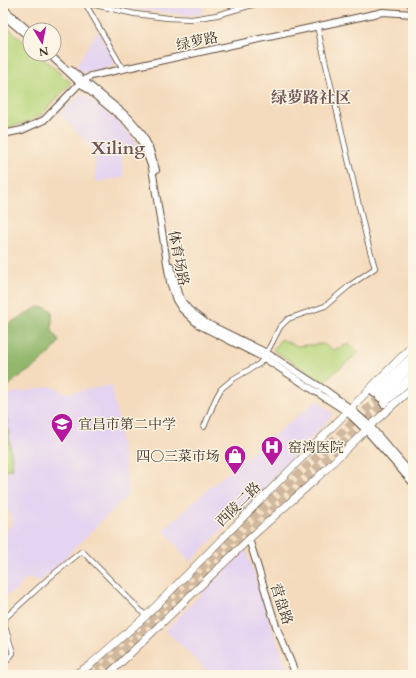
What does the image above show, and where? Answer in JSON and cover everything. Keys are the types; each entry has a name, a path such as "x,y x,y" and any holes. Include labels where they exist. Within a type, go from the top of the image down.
{"highway":[{"path":"380,398 413,356"},
{"path":"380,398 413,365"},
{"path":"380,398 413,376"}],"main road":[{"path":"3,8 22,25"},
{"name":"绿萝路","path":"3,134 22,130 44,120 82,82 91,76 383,12 413,12"},
{"path":"3,16 22,31"},
{"name":"体育场路","path":"58,62 129,118 141,132 149,147 156,169 172,270 178,294 184,304 206,323 266,355 325,390 368,428"},
{"name":"体育场路","path":"62,62 82,82"},
{"name":"西陵二路","path":"74,675 90,665 146,616 413,345"},
{"path":"108,675 249,539 317,478 368,428 413,387"},
{"path":"368,428 413,476"},
{"path":"368,428 413,483"},
{"name":"营盘路","path":"249,539 276,626 296,675"}],"street":[{"path":"85,3 135,14 192,19 217,15 259,3"},
{"path":"85,3 123,70"},
{"path":"409,3 413,12"},
{"path":"204,428 221,389 233,379 260,364 280,327 288,319 325,306 349,286 375,268 367,240 317,26"},
{"path":"3,666 13,653 3,620 49,578 82,551 146,616"},
{"path":"402,675 413,673"}],"shaded area":[{"path":"105,3 203,3 202,14 191,15 132,9"},
{"path":"98,30 116,65 87,72 85,74 76,66"},
{"path":"82,93 118,122 139,147 120,151 124,177 95,182 95,152 59,113"},
{"name":"宜昌市第二中学","path":"112,385 129,493 40,582 27,578 14,592 3,596 3,537 13,520 3,501 3,395 51,386 66,393"},
{"path":"317,400 334,414 264,488 190,562 163,530 210,487"},
{"path":"246,550 270,623 290,675 211,675 165,630"},
{"path":"3,633 11,652 3,661"}],"green space":[{"path":"3,24 22,40 22,62 47,62 71,83 40,116 24,123 3,129"},
{"path":"38,307 47,308 52,311 52,330 59,341 54,349 35,367 17,378 3,392 3,327"},
{"path":"281,339 296,346 323,344 333,350 350,344 359,352 323,382 273,350"},
{"path":"3,414 6,414 13,469 3,470"}],"tunnel":[{"path":"86,675 149,619 380,397"},
{"path":"96,675 162,616 384,403"}],"place":[{"name":"宜昌市第二中学","path":"62,444"},
{"name":"窑湾医院","path":"272,466"},
{"name":"四〇三菜市场","path":"235,476"}],"district":[{"name":"绿萝路社区","path":"311,97"},
{"name":"Xiling","path":"118,148"}]}
